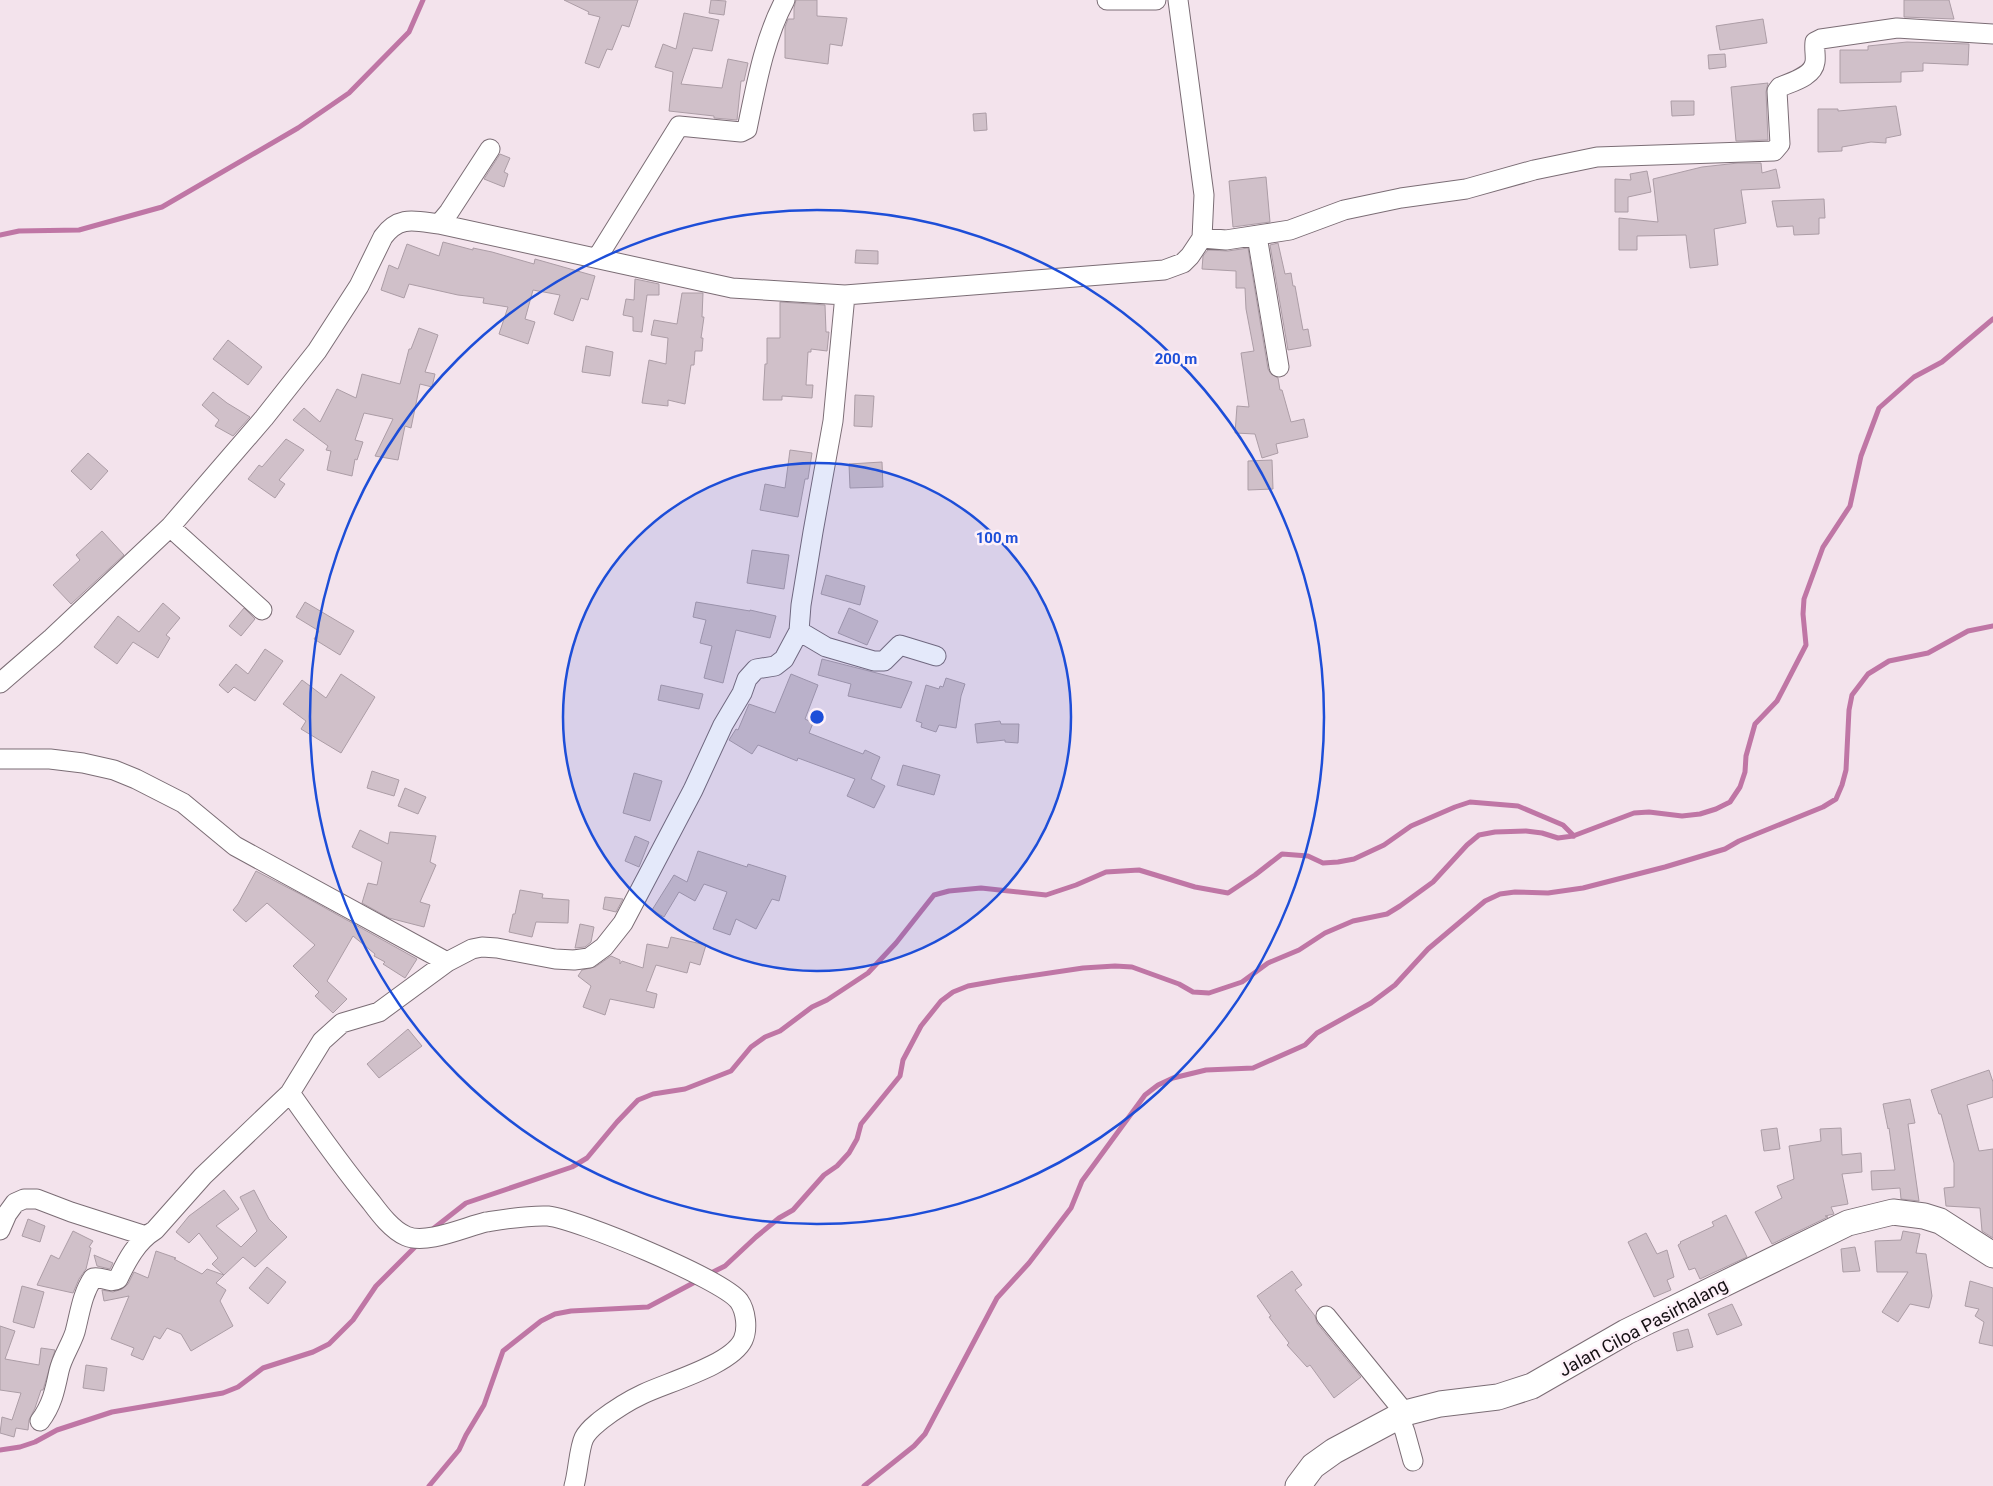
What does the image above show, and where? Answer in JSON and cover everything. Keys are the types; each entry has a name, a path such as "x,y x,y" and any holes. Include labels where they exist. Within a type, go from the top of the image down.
{"main road":[{"name":"Jalan Ciloa Pasirhalang","path":"1298,1486 1313,1466 1334,1451 1402,1414 1440,1404 1498,1397 1532,1386 1635,1328 1848,1223 1893,1212 1924,1216 1940,1221 1993,1255"}],"street":[{"path":"597,258 679,126 741,132 747,129 758,74 785,0"},
{"path":"1107,0 1156,0"},
{"path":"0,683 52,638 170,527 264,418 318,351 359,286 388,230 402,221 410,220 439,224 732,288 844,295 1164,270 1187,260 1202,238 1204,195 1178,0"},
{"path":"1202,238 1226,240 1290,230 1344,210 1400,198 1466,189 1534,170 1597,157 1774,151 1780,144 1777,90 1807,75 1812,70 1815,64 1815,42 1821,39 1898,28 1993,34"},
{"path":"439,224 449,212 490,149"},
{"path":"1257,236 1279,367"},
{"path":"40,1421 51,1404 60,1369 74,1333 80,1307 88,1286 95,1277 112,1281 118,1279 126,1263 146,1236 155,1230 203,1176 290,1093 322,1041 334,1030 351,1019 370,1016 379,1012 447,962 472,949 482,947 524,952 555,959 574,960 589,958 604,947 623,923 693,790 723,724 742,693 747,680 756,669 775,666 784,659 789,654 799,632 801,605 813,532 834,421 844,295"},
{"path":"170,527 262,610"},
{"path":"799,632 826,647 874,661 884,661 900,645 936,656"},
{"path":"0,759 50,759 83,763 114,770 136,778 183,803 235,846 447,962"},
{"path":"290,1093 345,1172 378,1212 400,1233 407,1236 424,1238 486,1222 524,1217 548,1216 568,1220 648,1252 717,1285 739,1301 746,1318 743,1340 728,1356 715,1365 641,1394 614,1410 590,1429 583,1440 574,1486"},
{"path":"0,1230 7,1214 15,1204 24,1199 36,1198 146,1236"},
{"path":"1326,1316 1402,1414 1413,1461"}],"building":[{"path":"564,0 638,0 629,27 622,25 612,50 607,49 599,68 585,63 600,17 588,14 589,12"},
{"path":"711,0 726,1 724,15 709,13"},
{"path":"796,0 817,0 817,16 847,18 842,46 830,44 828,64 785,58 785,27 788,19 794,19"},
{"path":"1904,0 1949,0 1954,19 1904,17"},
{"path":"684,13 719,20 712,51 693,48 681,84 722,88 728,59 748,63 744,81 741,81 737,120 669,111 673,72 655,67 663,44 676,49"},
{"path":"1763,19 1767,43 1720,50 1716,26"},
{"path":"1907,42 1969,44 1968,65 1923,63 1923,71 1901,72 1901,82 1840,83 1840,50 1868,50 1868,46"},
{"path":"1725,54 1726,67 1709,69 1708,55"},
{"path":"1768,83 1766,92 1768,140 1736,141 1731,87"},
{"path":"1671,101 1694,101 1694,115 1672,116"},
{"path":"1896,106 1901,135 1886,138 1886,143 1871,142 1842,147 1842,151 1818,152 1818,109 1838,109 1838,111"},
{"path":"986,113 987,130 974,131 973,114"},
{"path":"500,154 510,158 504,172 508,174 504,187 484,179"},
{"path":"1738,163 1761,163 1762,173 1776,169 1780,188 1741,190 1746,223 1714,229 1718,265 1690,268 1686,235 1637,236 1637,250 1619,250 1619,218 1658,222 1653,179 1702,167"},
{"path":"1647,171 1651,192 1628,197 1628,212 1615,212 1615,179 1631,180 1630,174"},
{"path":"1266,177 1270,222 1233,227 1229,181"},
{"path":"1824,199 1825,218 1819,218 1819,234 1794,235 1793,226 1777,227 1772,201"},
{"path":"443,242 473,250 473,248 492,252 534,264 535,259 595,276 588,300 581,298 573,321 554,314 560,295 533,290 525,319 535,322 528,344 499,334 508,307 483,303 484,298 458,295 409,284 404,298 381,290 389,265 398,269 407,244 439,256"},
{"path":"1278,243 1285,274 1291,273 1303,330 1308,329 1311,346 1288,350 1270,245"},
{"path":"1248,248 1268,369 1271,374 1278,378 1291,422 1304,419 1308,437 1276,444 1278,453 1262,458 1255,434 1235,433 1237,406 1249,407 1241,353 1254,351 1246,309 1245,288 1236,288 1236,271 1202,269 1203,256 1208,250 1228,251"},
{"path":"856,250 878,251 878,264 855,263"},
{"path":"635,279 659,284 659,295 647,295 642,332 633,331 633,317 623,315 626,299 634,300"},
{"path":"682,293 703,293 702,317 704,317 701,338 703,338 702,351 695,351 694,365 691,365 685,404 668,400 668,406 642,403 649,360 666,364 668,338 651,335 654,320 677,324"},
{"path":"780,302 825,305 826,332 829,332 827,351 811,349 811,352 808,352 806,385 813,385 812,398 782,396 782,400 763,400 765,364 767,364 767,338 780,338"},
{"path":"419,328 438,335 425,372 435,374 432,387 420,384 411,428 405,426 398,460 375,456 393,419 364,413 355,440 363,442 357,460 355,459 352,476 327,470 331,451 326,450 328,446 293,420 304,408 320,422 337,389 356,398 362,374 400,384 409,349 411,349"},
{"path":"228,340 262,367 248,385 213,359"},
{"path":"586,346 613,352 610,376 582,372"},
{"path":"213,392 250,417 233,436 215,426 219,420 202,405"},
{"path":"855,395 874,396 872,427 854,426"},
{"path":"286,439 304,450 279,480 285,484 275,498 248,479 259,465 262,467"},
{"path":"790,450 812,453 808,479 805,479 798,517 760,510 765,484 785,488"},
{"path":"88,453 108,471 91,490 71,471"},
{"path":"1272,460 1273,489 1248,490 1248,461"},
{"path":"882,462 883,487 850,488 849,464"},
{"path":"102,531 124,555 71,604 53,585 80,560 76,555"},
{"path":"752,550 789,555 784,589 747,583"},
{"path":"826,575 865,586 860,605 821,594"},
{"path":"305,602 354,631 340,655 314,639 319,631 296,617"},
{"path":"696,602 776,616 770,638 736,630 723,683 704,678 712,646 700,643 706,620 693,617"},
{"path":"163,603 180,618 166,635 170,638 158,658 133,642 117,664 94,647 118,616 139,632"},
{"path":"244,608 255,619 241,636 229,626"},
{"path":"849,608 878,621 867,645 838,633"},
{"path":"265,649 283,661 255,701 234,687 228,693 219,685 236,664 248,674"},
{"path":"822,659 912,682 901,708 848,696 851,684 818,675"},
{"path":"341,674 375,697 341,753 301,729 306,721 283,704 302,680 326,698"},
{"path":"791,674 818,685 805,719 813,723 809,733 863,754 865,750 880,757 871,779 885,786 874,808 847,796 855,779 798,758 797,761 758,745 752,754 729,740 736,729 738,730 749,704 775,713"},
{"path":"946,678 965,684 961,696 956,728 939,725 936,732 921,727 922,723 916,721 926,685 939,689 940,686 943,687"},
{"path":"661,685 703,694 699,709 658,700"},
{"path":"1000,721 1001,724 1019,724 1018,743 1005,742 1005,740 977,743 975,724"},
{"path":"903,765 940,775 934,795 897,785"},
{"path":"372,771 399,780 394,796 367,788"},
{"path":"634,773 662,781 650,821 623,813"},
{"path":"405,788 426,797 418,814 398,806"},
{"path":"360,830 388,844 390,832 436,836 430,862 436,865 420,902 430,905 424,927 389,918 362,903 368,883 377,885 382,862 352,847"},
{"path":"635,836 649,842 639,867 625,861"},
{"path":"698,851 747,867 748,864 786,876 779,901 772,899 756,929 736,919 730,935 713,929 727,892 704,884 695,901 679,892 664,917 652,910 674,875 687,882"},
{"path":"256,871 417,959 405,978 383,964 385,962 374,956 375,954 353,936 327,981 347,999 333,1013 315,996 319,992 293,966 315,945 267,903 246,922 233,910"},
{"path":"520,890 543,894 542,898 569,900 568,923 536,922 532,937 509,932"},
{"path":"605,897 623,899 616,912 603,909"},
{"path":"580,924 594,927 591,942 585,947 575,948"},
{"path":"671,937 706,945 700,965 690,962 687,973 656,965 646,991 657,994 654,1008 610,999 605,1015 583,1007 591,986 578,976 582,970 595,967 611,956 620,960 620,964 622,961 643,968 647,944 668,948"},
{"path":"408,1029 422,1046 379,1078 367,1064"},
{"path":"1989,1070 1993,1082 1993,1097 1967,1105 1979,1151 1993,1149 1993,1238 1982,1231 1980,1208 1946,1206 1944,1188 1954,1187 1954,1163 1941,1114 1939,1114 1931,1090"},
{"path":"1910,1099 1915,1123 1908,1124 1919,1201 1901,1199 1900,1188 1872,1190 1871,1171 1895,1170 1889,1128 1883,1104"},
{"path":"1777,1128 1780,1149 1764,1151 1761,1130"},
{"path":"1841,1128 1842,1155 1861,1153 1862,1172 1842,1174 1848,1204 1831,1207 1834,1214 1825,1216 1828,1217 1772,1244 1755,1212 1782,1198 1777,1186 1794,1179 1789,1146 1821,1141 1820,1129"},
{"path":"224,1190 239,1209 216,1226 241,1247 257,1231 240,1197 254,1190 269,1219 287,1237 255,1267 243,1257 224,1275 212,1264 218,1258 199,1233 189,1243 176,1232 189,1216"},
{"path":"1726,1215 1747,1257 1700,1279 1695,1268 1689,1270 1678,1245 1680,1242 1714,1226 1712,1222"},
{"path":"28,1219 45,1226 40,1242 22,1236"},
{"path":"73,1231 93,1241 89,1247 91,1248 86,1269 73,1293 37,1285 51,1255 59,1259"},
{"path":"1903,1231 1920,1234 1916,1253 1926,1254 1932,1296 1929,1308 1910,1304 1898,1322 1882,1312 1908,1272 1877,1272 1875,1241 1901,1240"},
{"path":"1646,1233 1657,1254 1667,1250 1674,1277 1667,1280 1671,1290 1654,1297 1628,1242"},
{"path":"1855,1247 1860,1271 1843,1272 1841,1249"},
{"path":"156,1251 176,1258 174,1259 202,1274 207,1269 224,1275 216,1283 226,1290 220,1301 233,1326 191,1351 181,1334 167,1328 160,1339 154,1336 143,1360 131,1355 134,1348 111,1339 129,1296 104,1301 102,1290 113,1292 122,1289 128,1284 134,1272 148,1278"},
{"path":"94,1255 113,1263 110,1269 97,1266"},
{"path":"267,1267 286,1282 268,1304 249,1288"},
{"path":"1292,1271 1302,1285 1295,1290 1315,1316 1317,1323 1361,1377 1334,1398 1310,1365 1307,1367 1287,1345 1289,1343 1269,1317 1271,1316 1257,1296"},
{"path":"1970,1281 1993,1288 1993,1346 1979,1343 1984,1322 1975,1316 1979,1309 1965,1306"},
{"path":"22,1286 44,1292 34,1328 13,1322"},
{"path":"1732,1304 1742,1325 1717,1335 1708,1314"},
{"path":"0,1326 15,1331 5,1359 39,1365 41,1348 55,1350 43,1390 41,1390 29,1420 28,1430 16,1428 14,1437 0,1433 2,1417 12,1420 21,1393 0,1390"},
{"path":"1688,1329 1693,1347 1677,1351 1673,1333"},
{"path":"86,1365 107,1368 104,1391 83,1388"}],"waterway":[{"path":"0,235 19,231 79,230 162,207 298,128 349,93 409,32 423,0"},
{"path":"707,1275 725,1266 779,1218 793,1210 824,1175 837,1166 849,1153 857,1139 861,1124 900,1076 903,1060 921,1026 941,1001 953,992 968,986 1002,980 1083,968 1115,966 1132,967 1179,984 1193,992 1209,993 1242,982 1268,963 1299,950 1325,933 1353,921 1387,914 1433,882 1467,845 1479,835 1495,832 1526,831 1558,838 1573,836 1634,813 1649,812 1682,816 1700,814 1730,802 1740,787 1745,772 1746,756 1755,724 1777,701 1806,645 1803,614 1804,599 1823,547 1850,506 1861,456 1879,408 1914,377 1942,362 1993,319"},
{"path":"864,1486 914,1446 925,1434 997,1298 1029,1263 1071,1208 1082,1181 1145,1095 1158,1085 1173,1078 1206,1070 1253,1068 1305,1045 1317,1033 1371,1003 1395,985 1428,949 1485,901 1500,894 1515,892 1548,893 1583,888 1665,867 1725,849 1739,841 1823,807 1836,799 1842,785 1846,770 1849,710 1852,695 1868,674 1889,661 1928,653 1968,631 1993,626"},
{"path":"429,1232 466,1203 572,1167 587,1158 638,1100 653,1094 685,1089 731,1071 751,1047 765,1037 780,1031 812,1007 827,1000 868,973 896,943 934,895 949,891 981,888 1046,895 1106,872 1139,870 1195,887 1228,893 1282,854 1308,856 1323,863 1354,859 1384,845 1411,826 1470,802 1518,806 1563,825 1574,836"},
{"path":"0,1450 20,1447 35,1442 57,1430 112,1412 223,1393 238,1387 263,1368 313,1352 329,1344 353,1320 376,1286 418,1244"},
{"path":"429,1486 459,1450 484,1405 503,1351 541,1321 555,1314 571,1311 648,1307 697,1281"}]}
